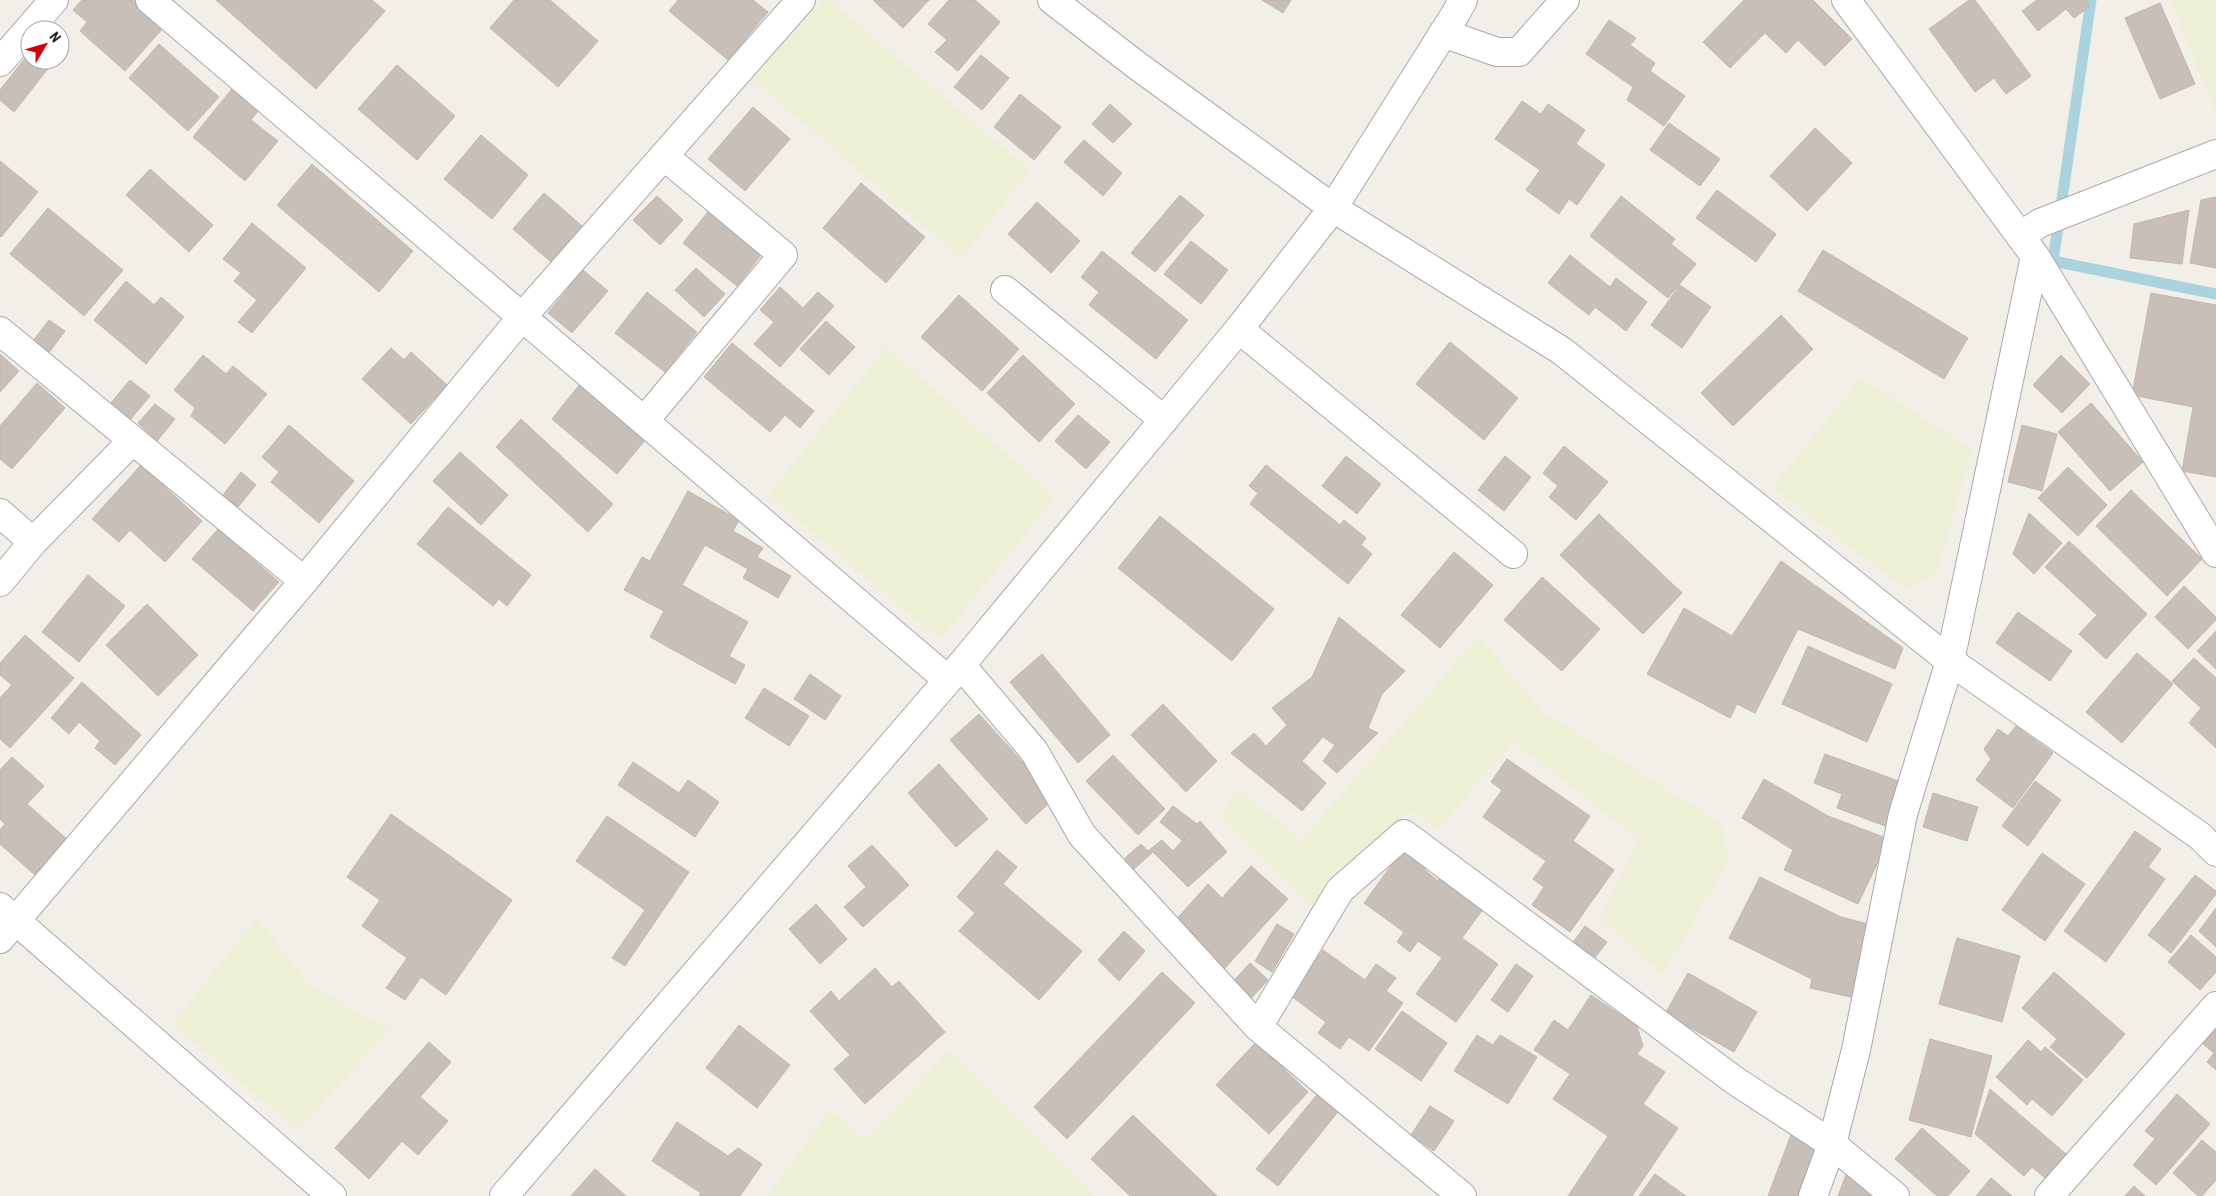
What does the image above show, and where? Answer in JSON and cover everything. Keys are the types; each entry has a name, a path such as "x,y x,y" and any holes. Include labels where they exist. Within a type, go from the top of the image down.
{"street":[{"path":"0,62 54,0"},
{"path":"150,0 644,422 954,673 1034,751 1082,835 1258,1026 1462,1196"},
{"path":"332,1196 5,923 304,581 522,317 801,0"},
{"path":"1052,0 1139,67 1333,208 1562,351 1950,662 2211,841"},
{"path":"504,1196 954,673 1239,329 1333,208 1463,0"},
{"path":"1443,33 1498,52 1519,52 1565,0"},
{"path":"1846,0 2028,246 2216,553"},
{"path":"1814,1196 1832,1144 1856,1050 1903,814 1950,662 2028,246 2040,223 2216,154"},
{"path":"644,422 784,255 664,156"},
{"path":"1005,290 1164,420"},
{"path":"1239,329 1513,554"},
{"path":"0,331 304,581"},
{"path":"0,582 33,542 132,441"},
{"path":"0,513 33,542"},
{"path":"1258,1026 1340,890 1404,834 1734,1080 1832,1144 1895,1196"},
{"path":"2049,1196 2216,1006"}],"green space":[{"path":"824,0 829,0 1030,170 961,259 751,78"},
{"path":"2170,0 2216,0 2216,113"},
{"path":"886,347 1055,497 940,640 768,495"},
{"path":"1861,378 1972,449 1937,573 1906,590 1772,487"},
{"path":"1479,636 1543,712 1721,823 1729,859 1663,975 1600,919 1639,840 1514,742 1438,829 1410,811 1328,878 1312,906 1221,819 1238,788 1301,840"},
{"path":"257,918 310,985 389,1029 298,1131 172,1024"},
{"path":"949,1051 1095,1196 767,1196 830,1110 865,1141"}],"building":[{"path":"82,0 133,0 164,27 125,71 80,31 87,22 73,10"},
{"path":"216,0 372,0 385,11 316,89"},
{"path":"514,0 550,0 598,41 558,87 490,28"},
{"path":"678,0 753,0 768,12 728,60 669,11"},
{"path":"873,0 929,0 903,28"},
{"path":"949,0 975,0 1000,22 958,71 935,52 947,40 928,24"},
{"path":"1262,0 1291,0 1283,13"},
{"path":"1744,0 1813,0 1852,39 1825,66 1798,40 1786,53 1765,33 1730,68 1703,42"},
{"path":"1969,0 1975,0 2031,76 2006,94 1994,78 1975,92 1929,29"},
{"path":"2037,0 2085,0 2090,6 2074,18 2066,9 2038,31 2022,11"},
{"path":"2160,3 2195,84 2160,99 2125,18"},
{"path":"1609,20 1636,38 1630,45 1655,63 1650,71 1685,96 1664,126 1627,100 1633,87 1586,54"},
{"path":"159,44 219,97 188,131 129,78"},
{"path":"981,55 1009,78 982,110 954,87"},
{"path":"20,65 20,70 47,70 14,112 0,100 0,90"},
{"path":"397,65 455,116 417,160 358,109"},
{"path":"235,85 262,106 251,120 278,141 245,181 193,137"},
{"path":"1020,94 1061,127 1034,160 994,127"},
{"path":"1522,101 1541,114 1548,104 1585,130 1576,144 1605,165 1577,205 1569,199 1559,214 1526,190 1540,170 1495,139"},
{"path":"1110,104 1132,124 1113,143 1092,124"},
{"path":"753,107 790,139 745,191 708,159"},
{"path":"1669,123 1720,159 1700,186 1650,150"},
{"path":"1815,128 1852,163 1807,211 1770,176"},
{"path":"481,135 528,175 492,219 444,179"},
{"path":"1084,140 1122,173 1103,196 1064,162"},
{"path":"0,161 38,192 1,237 0,236"},
{"path":"312,164 413,251 379,292 277,205"},
{"path":"150,169 213,225 189,252 126,195"},
{"path":"861,183 925,237 886,283 823,228"},
{"path":"1717,190 1776,234 1756,262 1696,218"},
{"path":"544,193 582,226 551,262 513,229"},
{"path":"1180,195 1204,215 1155,272 1131,253"},
{"path":"657,196 683,220 660,245 633,220"},
{"path":"1621,196 1675,239 1671,244 1696,264 1668,298 1590,236"},
{"path":"2216,197 2216,268 2190,263 2201,200"},
{"path":"1037,202 1080,241 1051,273 1008,234"},
{"path":"48,208 123,270 84,316 10,254"},
{"path":"711,208 764,251 737,286 683,243"},
{"path":"2189,210 2182,264 2130,258 2134,224"},
{"path":"252,223 306,268 252,333 238,322 257,300 234,281 241,273 223,259"},
{"path":"1191,241 1228,270 1201,304 1164,274"},
{"path":"1823,250 1968,338 1944,379 1798,291"},
{"path":"1102,251 1188,320 1156,359 1089,305 1099,292 1081,277"},
{"path":"1570,255 1610,287 1616,278 1647,302 1626,331 1595,307 1589,315 1548,283"},
{"path":"696,268 725,294 704,317 675,290"},
{"path":"583,270 608,291 572,333 548,313"},
{"path":"126,281 154,305 161,297 184,317 146,364 94,320"},
{"path":"1680,285 1711,307 1682,348 1651,325"},
{"path":"780,287 803,308 818,292 834,306 780,367 754,344 774,322 760,310"},
{"path":"647,292 697,332 665,372 615,333"},
{"path":"2151,293 2216,305 2216,477 2182,471 2193,407 2132,395"},
{"path":"959,295 1019,349 982,391 921,337"},
{"path":"1781,315 1813,349 1733,426 1701,393"},
{"path":"49,320 65,331 48,354 32,342"},
{"path":"826,321 855,347 829,375 800,349"},
{"path":"1450,342 1518,398 1484,440 1416,384"},
{"path":"732,343 814,411 800,428 785,415 770,432 704,377"},
{"path":"391,348 404,360 411,352 447,385 411,424 362,379"},
{"path":"0,354 19,371 0,392"},
{"path":"203,355 226,374 233,366 267,394 225,444 191,416 195,408 174,390"},
{"path":"1023,355 1075,404 1039,442 987,393"},
{"path":"2061,355 2090,384 2062,413 2033,385"},
{"path":"584,379 650,434 617,474 552,419"},
{"path":"130,380 150,396 130,420 110,404"},
{"path":"37,383 65,408 12,469 0,459 0,426"},
{"path":"2091,403 2143,462 2110,491 2058,432"},
{"path":"155,404 175,419 157,441 138,423"},
{"path":"1078,415 1110,442 1086,469 1055,441"},
{"path":"521,419 613,504 588,532 496,447"},
{"path":"289,425 354,481 319,523 271,482 279,472 262,457"},
{"path":"2022,425 2057,434 2042,491 2008,482"},
{"path":"1564,446 1608,482 1576,520 1549,497 1558,486 1543,473"},
{"path":"460,452 508,495 481,525 433,481"},
{"path":"1346,456 1381,484 1357,514 1322,486"},
{"path":"1505,456 1531,477 1504,511 1478,490"},
{"path":"141,465 202,521 165,562 130,530 119,542 92,519"},
{"path":"1266,465 1340,525 1344,520 1366,538 1361,545 1372,554 1348,584 1250,504 1258,493 1249,486"},
{"path":"2068,467 2107,505 2078,536 2038,498"},
{"path":"241,472 256,485 238,507 223,495"},
{"path":"2131,490 2202,559 2167,596 2096,526"},
{"path":"688,491 739,520 733,531 763,548 757,557 791,576 778,598 743,578 748,569 705,545 682,585 748,622 729,656 745,665 735,684 650,637 664,611 624,590 642,557 650,561"},
{"path":"448,507 531,575 507,606 499,599 493,606 417,544"},
{"path":"2029,513 2062,543 2034,574 2013,554"},
{"path":"1599,514 1682,593 1643,634 1560,555"},
{"path":"1160,516 1274,609 1232,661 1118,568"},
{"path":"218,529 279,582 253,611 192,559"},
{"path":"2069,541 2147,614 2106,659 2079,634 2097,615 2045,567"},
{"path":"1454,552 1493,585 1440,648 1401,615"},
{"path":"1781,561 1903,648 1895,669 1798,629 1755,713 1737,704 1730,718 1647,674 1684,608 1732,636"},
{"path":"88,575 125,606 79,662 42,632"},
{"path":"1542,577 1600,629 1562,671 1504,620"},
{"path":"2184,586 2216,617 2216,620 2188,649 2155,617"},
{"path":"147,604 198,655 158,696 106,645"},
{"path":"2018,612 2072,651 2050,681 1996,643"},
{"path":"1339,617 1405,671 1382,694 1368,728 1378,733 1337,773 1323,761 1335,745 1323,737 1302,761 1326,783 1302,811 1231,753 1254,733 1266,746 1287,725 1272,708 1312,677"},
{"path":"2216,631 2216,669 2197,651"},
{"path":"25,635 74,678 10,748 0,739 0,698 12,685 0,675 0,663"},
{"path":"1808,646 1892,684 1867,742 1782,704"},
{"path":"2137,653 2173,684 2122,743 2086,712"},
{"path":"1042,654 1110,735 1078,763 1010,682"},
{"path":"2194,658 2216,678 2216,748 2189,723 2201,708 2172,681"},
{"path":"810,674 841,696 825,720 794,699"},
{"path":"82,682 141,735 115,765 95,748 100,741 79,722 69,734 51,718"},
{"path":"764,688 809,716 789,746 745,718"},
{"path":"1163,704 1217,761 1186,792 1131,735"},
{"path":"979,714 1055,798 1026,824 950,740"},
{"path":"2016,726 2053,753 2013,808 1976,780 1991,759 1984,749 1998,729 2008,736"},
{"path":"1825,754 1901,782 1885,826 1837,808 1842,794 1814,783"},
{"path":"1113,755 1165,809 1138,835 1086,781"},
{"path":"12,757 44,786 27,804 68,840 36,876 0,844 0,830 5,824 0,819 0,770"},
{"path":"1507,759 1590,816 1573,841 1614,870 1570,932 1532,905 1544,887 1533,879 1546,861 1483,817 1502,790 1491,782"},
{"path":"633,762 679,793 688,780 719,802 695,837 618,785"},
{"path":"939,764 988,819 956,847 908,793"},
{"path":"1764,779 1828,816 1889,839 1858,904 1784,870 1793,850 1742,818"},
{"path":"2035,781 2061,800 2028,846 2002,826"},
{"path":"1933,793 1978,807 1967,841 1923,827"},
{"path":"1173,806 1197,824 1183,841 1160,822"},
{"path":"391,814 512,900 446,995 421,977 405,1000 386,988 407,958 362,926 380,900 347,877"},
{"path":"607,816 689,872 625,966 612,958 645,910 576,861"},
{"path":"1200,821 1227,852 1188,887 1153,852 1134,869 1125,858 1141,844 1148,851 1162,840 1173,851"},
{"path":"2135,831 2161,849 2148,867 2165,879 2106,962 2064,931"},
{"path":"872,845 909,885 863,927 844,907 866,887 848,866"},
{"path":"1406,845 1431,864 1424,869 1438,881 1441,872 1486,905 1462,938 1498,964 1456,1022 1416,994 1442,958 1418,941 1410,952 1397,942 1404,932 1364,903"},
{"path":"997,850 1017,867 1003,884 1082,951 1039,1000 959,931 975,913 957,897"},
{"path":"2042,853 2085,884 2045,941 2002,910"},
{"path":"1251,866 1288,899 1224,969 1174,922 1208,884 1222,898"},
{"path":"2195,875 2216,891 2216,894 2171,953 2148,935"},
{"path":"1760,877 1841,917 1872,925 1855,998 1810,988 1812,979 1729,938"},
{"path":"816,904 847,939 820,964 789,929"},
{"path":"2216,908 2216,947 2199,931"},
{"path":"1277,924 1294,934 1272,972 1255,961"},
{"path":"1585,926 1607,942 1590,964 1569,948"},
{"path":"1124,931 1145,951 1119,981 1098,960"},
{"path":"2191,935 2216,957 2216,972 2200,990 2168,962"},
{"path":"1957,938 2020,956 2002,1022 1939,1004"},
{"path":"1323,950 1365,980 1376,964 1396,978 1386,991 1403,1003 1369,1051 1349,1037 1340,1049 1318,1033 1326,1022 1291,996"},
{"path":"1250,963 1268,980 1247,1003 1229,986"},
{"path":"1516,964 1533,976 1508,1012 1491,1000"},
{"path":"875,968 892,987 899,981 945,1032 865,1104 834,1069 850,1055 810,1011 831,991 839,1001"},
{"path":"1162,972 1195,1003 1067,1139 1034,1107"},
{"path":"2054,972 2125,1034 2087,1078 2050,1047 2057,1039 2022,1008"},
{"path":"1688,973 1757,1012 1734,1052 1665,1014"},
{"path":"1591,995 1637,1026 1643,1046 1637,1054 1665,1072 1643,1104 1678,1128 1632,1196 1568,1196 1608,1136 1553,1099 1570,1074 1534,1050 1554,1020 1568,1030"},
{"path":"1402,1011 1447,1043 1421,1081 1375,1049"},
{"path":"739,1025 790,1065 757,1108 706,1068"},
{"path":"2216,1029 2216,1070 2207,1062 2214,1053 2203,1044"},
{"path":"1477,1035 1493,1045 1500,1035 1537,1057 1508,1104 1454,1071"},
{"path":"1930,1039 1992,1056 1971,1137 1909,1120"},
{"path":"2028,1040 2041,1052 2045,1047 2083,1080 2052,1116 2032,1099 2027,1105 1996,1077"},
{"path":"429,1042 451,1062 420,1097 448,1121 418,1155 402,1141 369,1179 335,1148"},
{"path":"1256,1042 1308,1092 1269,1134 1216,1085"},
{"path":"1990,1089 2066,1154 2045,1178 2032,1167 2024,1176 1975,1134"},
{"path":"1320,1091 1341,1108 1278,1186 1256,1169"},
{"path":"2177,1094 2210,1124 2156,1185 2133,1165 2155,1139 2145,1131"},
{"path":"1430,1106 1454,1121 1434,1151 1411,1135"},
{"path":"1133,1115 1217,1196 1130,1196 1091,1159"},
{"path":"677,1122 728,1156 738,1148 762,1164 740,1196 699,1196 701,1193 652,1161"},
{"path":"1922,1128 1970,1171 1948,1196 1937,1196 1895,1159"},
{"path":"1792,1132 1818,1142 1798,1196 1768,1196"},
{"path":"2202,1140 2216,1152 2216,1180 2202,1196 2198,1196 2173,1173"},
{"path":"595,1169 626,1196 571,1196"},
{"path":"1847,1172 1875,1196 1838,1196"},
{"path":"1655,1174 1686,1196 1639,1196"},
{"path":"1991,1178 2012,1196 1976,1196"},
{"path":"2134,1186 2145,1196 2125,1196"}],"waterway":[{"path":"2091,0 2053,261 2216,294"}]}
